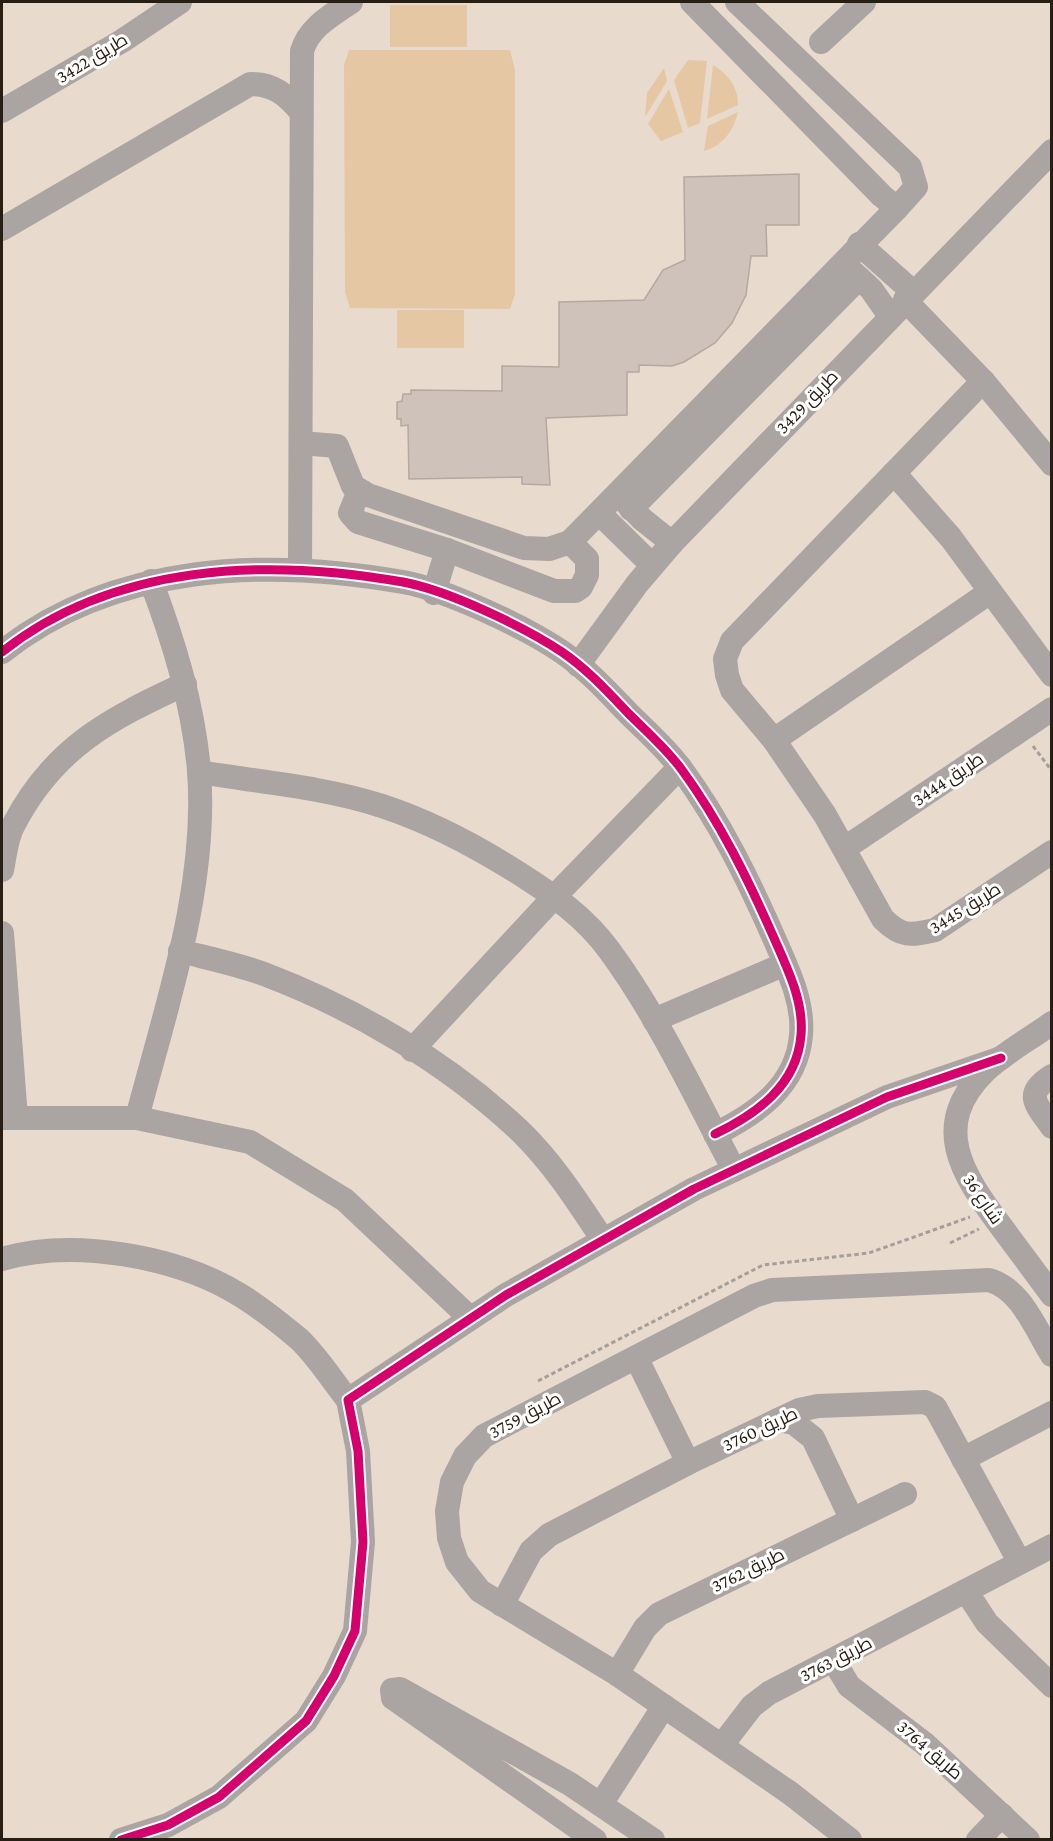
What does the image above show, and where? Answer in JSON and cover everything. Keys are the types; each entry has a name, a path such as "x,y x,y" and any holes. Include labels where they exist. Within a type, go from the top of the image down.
{"street":[{"name":"طريق 3422","path":"2,111 122,41 180,2"},
{"path":"300,570 302,51 305,40 321,24 351,2"},
{"path":"692,2 867,181 897,208"},
{"path":"821,42 864,2"},
{"path":"301,443 337,446 350,480 359,491 524,548 549,549 570,542 599,513 625,502 851,270 859,244 916,187 910,167 750,14 733,42"},
{"path":"2,229 250,84 268,84 280,91 301,112"},
{"name":"طريق 3429","path":"578,666 652,565 672,543 1052,151"},
{"path":"859,244 903,303 982,381 1052,464"},
{"path":"851,270 871,289 903,303"},
{"path":"982,381 894,473 951,538 1052,675"},
{"name":"طريق 3445","path":"894,473 727,649 727,675 732,690 774,740 845,848 883,920 895,931 906,934 935,930 1052,852"},
{"path":"359,491 350,513 358,522 447,550 554,591 565,592 581,587 588,568 583,552 570,542"},
{"path":"625,502 672,543"},
{"path":"599,513 652,565"},
{"path":"434,593 447,550"},
{"path":"2,652 17,640 81,605 151,581 225,569 300,570 406,582 480,609 562,652 603,686 680,767 739,862 785,964 800,1008 801,1036 794,1064 780,1088 760,1109 715,1134"},
{"path":"136,1118 180,951 192,896 197,844 199,772 185,684 171,633 151,581"},
{"path":"774,740 990,592"},
{"path":"2,870 12,828 45,777 86,736 136,706 185,684"},
{"name":"طريق 3444","path":"845,848 1052,709"},
{"path":"412,1050 555,896 680,767"},
{"path":"199,772 316,791 380,805 441,829 555,896 586,922 608,948 654,1020 734,1170"},
{"path":"2,933 9,1118 136,1118 250,1142 345,1200 470,1318"},
{"path":"180,951 272,977 340,1006 469,1088 520,1132 566,1183 603,1240"},
{"path":"654,1020 785,964"},
{"name":"شارع 36","path":"1052,1023 985,1071 966,1096 958,1116 956,1141 966,1177 1052,1295"},
{"path":"348,1400 506,1295 694,1189 887,1097 1001,1058"},
{"path":"1052,1076 1037,1086 1034,1093 1034,1101 1052,1127"},
{"path":"2,1259 20,1253 96,1249 171,1263 240,1294 292,1334 348,1400 358,1451 363,1542 355,1631 334,1676 306,1721 219,1797 168,1825 121,1839"},
{"name":"طريق 3759","path":"850,1839 722,1745 617,1674 502,1605 471,1582 452,1550 447,1511 452,1482 458,1468 474,1446 495,1428 637,1359 754,1296 772,1290 981,1280 1004,1286 1015,1295 1052,1355"},
{"path":"637,1359 688,1463"},
{"name":"طريق 3760","path":"502,1605 528,1557 542,1540 688,1463 778,1420 808,1408 828,1406 925,1402 931,1404 938,1410 1019,1561"},
{"path":"813,1438 816,1421 828,1406"},
{"path":"963,1459 1052,1413"},
{"path":"778,1420 794,1423 813,1438 852,1520"},
{"name":"طريق 3762","path":"617,1674 645,1628 659,1614 904,1494"},
{"name":"طريق 3763","path":"722,1745 760,1699 1052,1545"},
{"path":"966,1591 987,1623 1052,1686"},
{"name":"طريق 3764","path":"834,1661 849,1686 925,1744 1028,1839"},
{"path":"595,1839 393,1698 392,1690 400,1689 601,1804 653,1839"},
{"path":"601,1804 664,1706"},
{"path":"978,1839 1002,1815"}],"path":[{"path":"1021,730 1052,771"},
{"path":"950,1243 997,1221"}],"shaded area":[{"path":"390,5 467,5 467,47 390,47"},
{"path":"349,50 510,50 515,70 515,294 510,309 350,308 345,292 344,65"},
{"path":"688,60 707,61 700,123 688,128 674,80"},
{"path":"713,65 731,82 738,98 738,105 707,119"},
{"path":"664,68 667,81 645,117 647,93"},
{"path":"669,89 683,132 661,141 648,124"},
{"path":"738,112 727,136 717,145 704,151 708,126"},
{"path":"397,310 464,310 464,348 397,348"}],"building":[{"path":"799,174 799,225 766,225 767,256 751,256 746,295 732,323 715,343 684,362 672,366 639,365 639,372 627,372 627,415 546,418 550,485 522,484 522,477 409,479 408,425 401,426 401,419 397,419 397,402 402,401 403,394 411,394 411,390 502,391 502,366 559,367 559,302 644,300 663,270 685,260 684,177"}],"cycle path":[{"path":"2,652 46,622 93,600 142,584 194,575 246,570 299,570 351,574 421,586 485,611 562,652 597,681 663,747 696,790 721,830 743,873 794,985 800,1010 801,1035 792,1069 772,1096 759,1107 715,1134"},
{"path":"121,1840 168,1825 219,1797 306,1721 334,1676 355,1631 363,1542 358,1451 348,1400 506,1295 694,1189 887,1097 1001,1058"}]}
